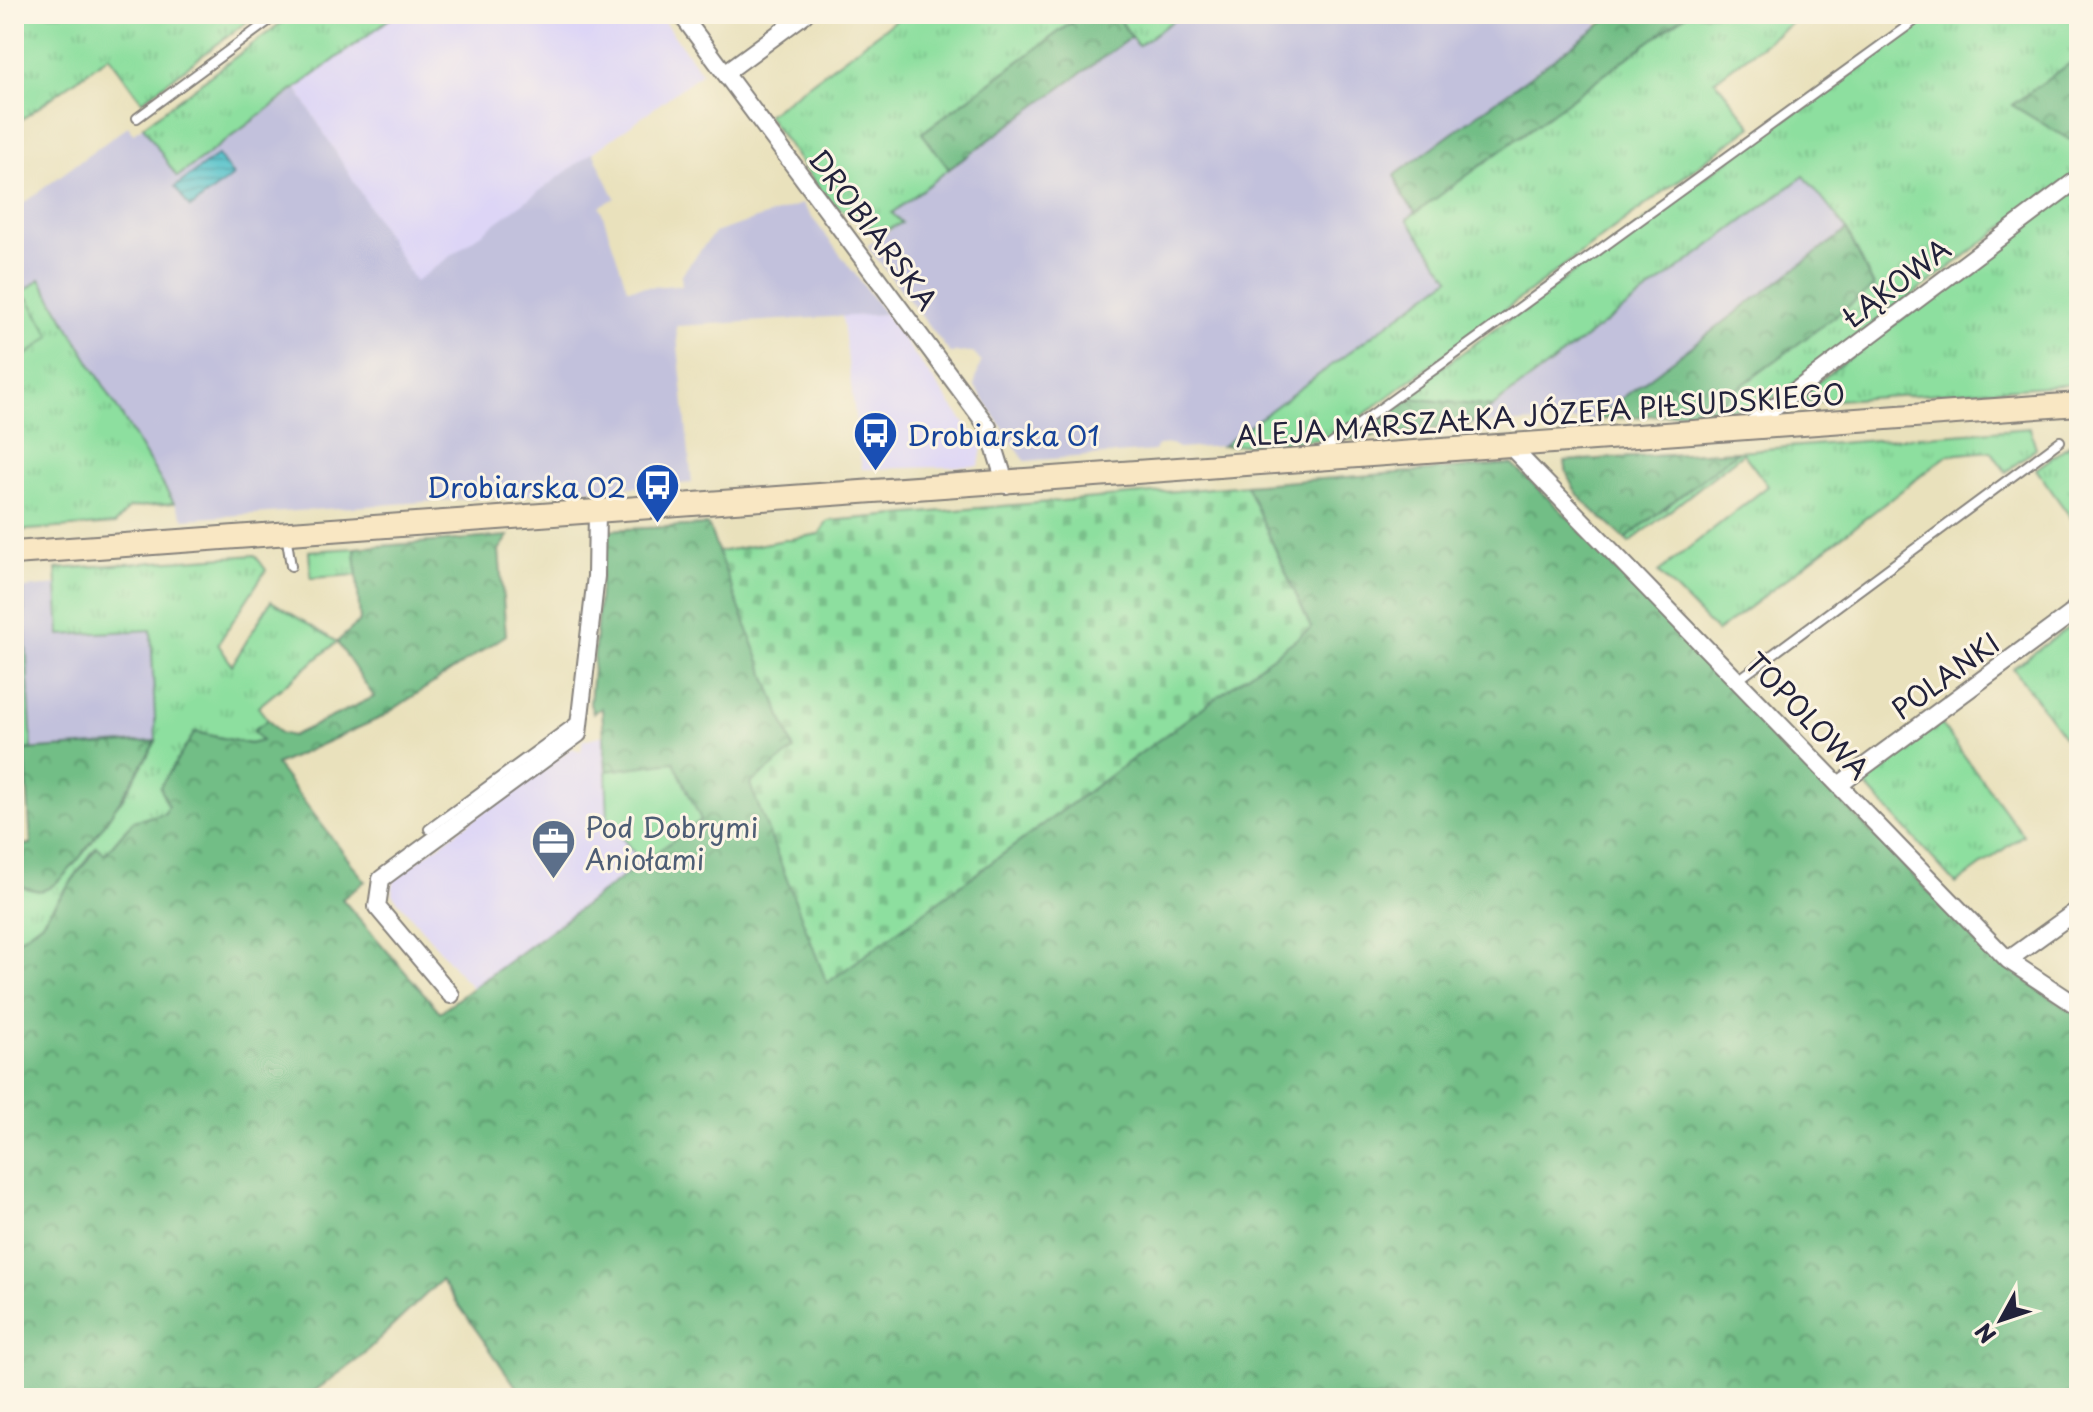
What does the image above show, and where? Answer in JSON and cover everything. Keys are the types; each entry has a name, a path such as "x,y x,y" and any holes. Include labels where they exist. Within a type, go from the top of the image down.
{"main road":[{"name":"ALEJA MARSZAŁKA JÓZEFA PIŁSUDSKIEGO","path":"14,553 1006,485 2079,404"}],"street":[{"name":"DROBIARSKA","path":"681,14 988,427 1006,485"},
{"path":"725,73 805,14"},
{"name":"ŁĄKOWA","path":"1745,429 2079,178"},
{"name":"TOPOLOWA","path":"1510,446 2008,960 2079,1007"},
{"path":"451,995 377,907 381,879 578,734 596,576 597,511"},
{"name":"POLANKI","path":"1839,785 2071,614 2079,603"},
{"path":"2008,960 2079,909"}],"lane":[{"path":"137,118 278,14"},
{"path":"1309,460 1924,14"},
{"path":"1738,680 2060,441"},
{"path":"286,534 291,566"},
{"path":"429,829 582,717"}],"shaded area":[{"path":"396,14 658,14 702,73 415,283 297,89"},
{"path":"1182,14 1590,14 1599,26 1395,175 1404,198 1416,213 1408,219 1451,277 1222,446 1180,449 1171,444 1158,445 1154,451 1025,461 974,385 981,362 973,352 950,353 867,246 901,223 892,213 949,169 1131,37 1138,46"},
{"path":"297,89 415,282 593,152 615,198 600,206 627,288 682,285 681,275 714,233 802,204 885,314 676,326 692,483 184,519 41,280 14,299 14,210 128,126 133,134 143,126 178,177"},
{"path":"1804,175 1847,230 1593,420 1470,425"},
{"path":"885,314 982,447 979,466 862,469 842,316"},
{"path":"57,585 60,635 151,630 156,741 32,749 23,591 14,589"},
{"path":"602,707 701,820 472,988 392,894 394,878 571,748 581,751 583,740 604,735"}],"green space":[{"path":"14,14 257,14 142,101 109,56 14,125"},
{"path":"293,14 396,14 177,177 143,126"},
{"path":"904,14 1083,14 922,133 949,169 892,213 902,223 885,231 867,226 828,201 767,115"},
{"path":"1083,14 1116,14 1131,37 949,169 922,133"},
{"path":"1116,14 1182,14 1138,46"},
{"path":"1615,14 1687,14 1416,213 1404,198 1395,175"},
{"path":"1687,14 1804,14 1715,80 1752,126 1331,439 1222,446 1450,278 1407,219"},
{"path":"1931,14 2079,14 2079,57 2012,105 2069,139 2079,133 2079,171 1762,407 1708,411 1874,286 1847,230 1804,176 1492,407 1401,397"},
{"path":"2079,57 2079,133 2070,140 2012,105"},
{"path":"2079,185 2079,384 1808,402 1802,394"},
{"path":"1847,230 1874,287 1708,411 1593,420"},
{"path":"40,279 174,503 129,508 115,524 14,531 14,299"},
{"path":"28,298 51,336 14,365 14,308"},
{"path":"1401,397 1492,407 1470,425 1346,439"},
{"path":"2030,428 2036,448 2006,472 1991,451 1948,455 1717,632 1658,572 1768,486 1743,453 1629,543 1625,539 1738,451"},
{"path":"2076,440 2079,529 2036,469"},
{"path":"1738,451 1625,539 1579,495 1567,474 1565,461"},
{"path":"1512,464 1573,522 1610,564 1996,961 2079,1016 2079,1398 524,1398 441,1280 357,1360 305,1398 14,1398 14,943 41,923 97,847 105,854 133,821 165,813 168,805 160,787 195,732 250,744 262,741 253,730 268,720 280,733 292,736 374,697 337,642 360,621 355,548 509,536 499,550 506,635 380,718 276,765 365,881 342,899 440,1012 700,820 674,762 606,771 602,708 593,713 590,704 605,530 708,525 794,750 751,785 827,983 1311,628 1246,485"},
{"path":"1246,485 1311,628 827,983 750,784 794,750 718,552 819,534 828,521"},
{"path":"355,548 357,575 311,578 309,551"},
{"path":"255,555 266,570 218,644 232,665 271,601 337,642 258,707 268,720 254,730 263,741 250,744 195,732 163,795 168,805 165,814 133,822 105,855 96,847 41,923 14,943 18,935 14,926 14,885 38,891 122,800 156,741 151,630 60,635 56,569"},
{"path":"14,589 23,591 32,749 25,750"},
{"path":"2079,620 2079,757 2013,668"},
{"path":"1940,723 2023,835 1956,884 1861,780"},
{"path":"156,741 105,823 72,867 44,890 14,885 14,846 31,844 25,750"},
{"path":"674,762 701,820 642,863 608,820 606,771"}],"water":[{"path":"218,155 233,176 190,208 175,187"}],"place":[{"name":"Drobiarska 01","path":"876,473"},
{"name":"Drobiarska 02","path":"657,525"},
{"name":"Pod Dobrymi Aniołami","path":"554,881"}]}
